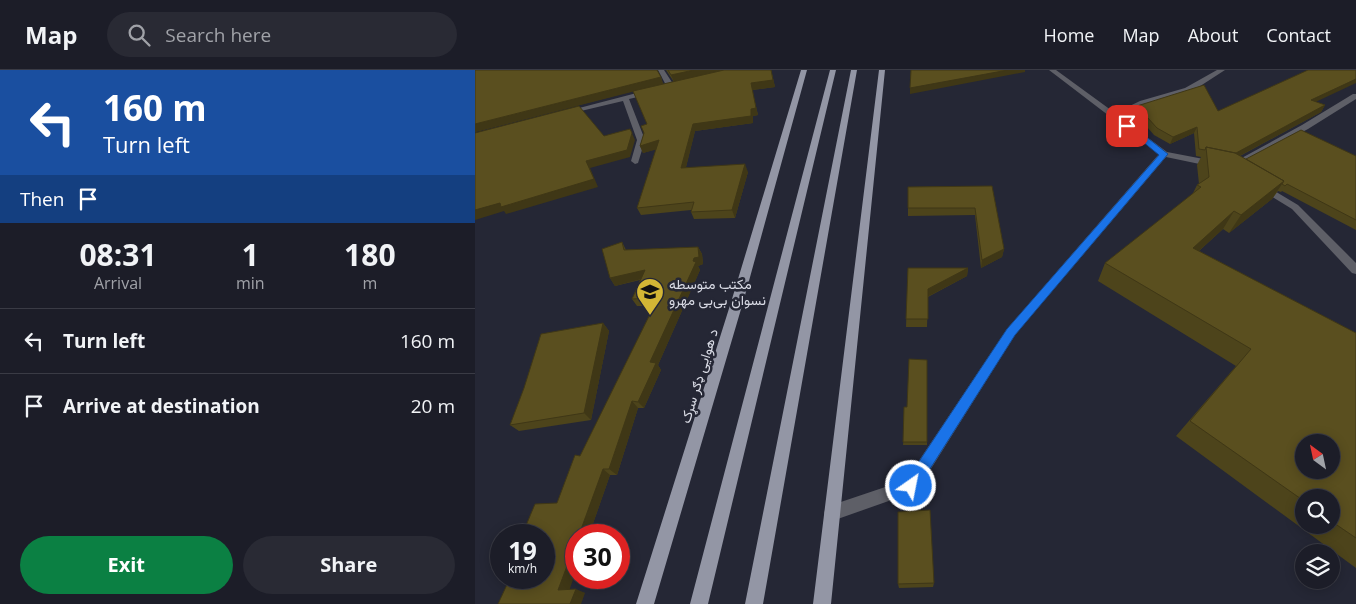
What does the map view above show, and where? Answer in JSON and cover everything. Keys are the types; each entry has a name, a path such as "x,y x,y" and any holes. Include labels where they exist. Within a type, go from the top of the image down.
{"main road":[{"name":"د هوایی ډګر سړک","path":"645,604 738,299 805,70"},
{"path":"699,604 833,70"},
{"path":"754,604 825,237 854,70"},
{"path":"822,604 882,70"}],"street":[{"path":"661,70 671,87"},
{"path":"1052,70 1164,154 1233,170 1356,96"},
{"path":"1115,116 1143,103 1188,90 1222,70"},
{"path":"560,114 680,84"},
{"path":"625,97 641,140 635,161"},
{"path":"833,512 911,486 1011,332 1164,154"},
{"path":"1254,182 1295,207 1356,270"}],"building":[{"path":"475,70 657,70 661,77 475,124"},
{"path":"668,70 694,70 671,75"},
{"path":"724,70 771,70 773,80 751,83 756,108 751,109 751,116 693,124 681,168 745,164 732,210 691,212 694,202 637,208 659,140 640,146 644,133 641,126 647,124 633,91"},
{"path":"911,70 1008,70 910,88"},
{"path":"1308,70 1356,70 1356,79 1311,100 1325,105 1236,153 1206,147 1205,150 1199,149 1197,127 1173,137 1157,128 1137,106 1204,85 1218,111"},
{"path":"579,106 604,136 630,129 632,133 627,150 586,161 594,179 501,207 500,203 475,210 475,133"},
{"path":"1301,130 1356,156 1356,220 1287,184 1285,186 1282,184 1284,181 1246,159"},
{"path":"1206,147 1235,153 1284,181 1241,215 1234,211 1193,248 1356,333 1356,538 1340,527 1340,489 1295,489 1295,495 1190,421 1251,349 1105,263 1201,187 1197,185 1209,177"},
{"path":"992,186 1004,249 982,260 975,208 908,208 908,187"},
{"path":"622,242 624,250 698,247 699,257 694,258 693,261 696,262 650,362 656,363 638,402 632,401 609,469 603,469 583,524 565,524 565,571 558,590 576,589 570,604 498,604 505,589 555,589 555,524 527,524 535,504 557,503 575,455 580,456 658,298 632,299 645,270 610,278 602,249"},
{"path":"908,268 968,268 928,289 928,319 906,319"},
{"path":"603,323 584,413 510,425 541,334"},
{"path":"909,359 927,360 927,442 903,442 904,407 907,407"},
{"path":"930,510 934,583 898,584 898,512"}],"place":[{"name":"مکتب متوسطه نسوان بی‌بی مهرو","path":"650,316"}],"route":[{"path":"911,486 1011,332 1164,154 1127,126"}]}
